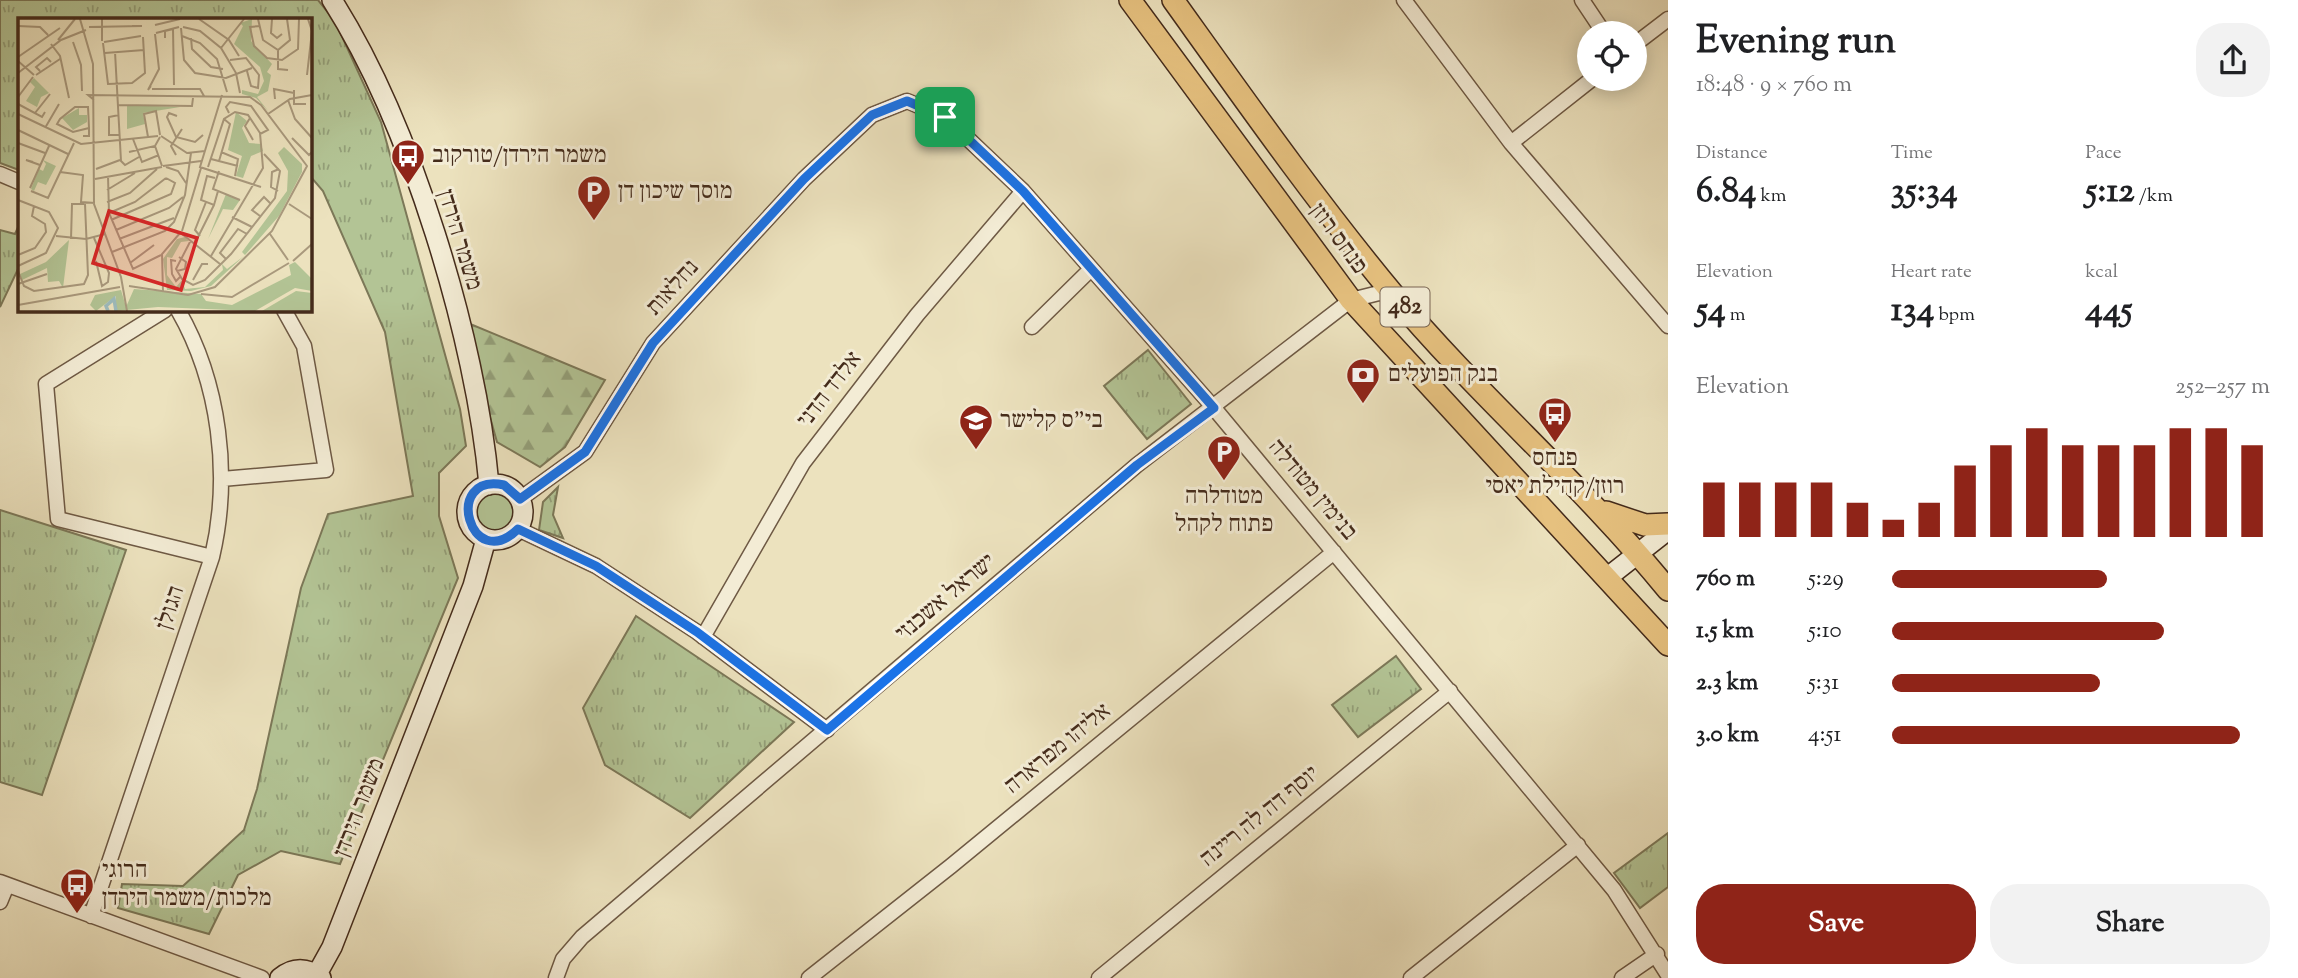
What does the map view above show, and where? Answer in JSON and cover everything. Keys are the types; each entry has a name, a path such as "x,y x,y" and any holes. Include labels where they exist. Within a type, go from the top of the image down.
{"main road":[{"name":"פנחס רוזן","path":"1130,0 1351,300 1668,645"},
{"name":"פנחס רוזן","path":"1173,0 1283,153 1394,295 1639,553 1668,590"},
{"path":"1599,510 1637,524 1668,524"}],"street":[{"name":"משמר הירדן","path":"331,0 347,21 405,150 443,263 472,376 489,485"},
{"name":"משמר הירדן","path":"346,0 347,21"},
{"path":"1404,0 1511,143 1668,326"},
{"path":"1582,0 1596,21"},
{"path":"1647,35 1668,19"},
{"path":"1511,143 1577,91"},
{"name":"בנימין מטודלה","path":"872,115 907,101 945,117 1023,191 1214,408 1578,845 1614,890 1668,975"},
{"name":"נחלאות","path":"520,499 585,452 653,343 804,179 872,115"},
{"path":"0,174 18,182"},
{"name":"אלדד הדני","path":"703,637 803,463 917,315 1023,191"},
{"path":"1031,327 1091,269"},
{"name":"ישראל אשכנזי","path":"556,978 563,959 582,937 1137,465 1351,300 1379,293 1394,295"},
{"path":"162,312 46,384 58,519 212,558"},
{"name":"הגולן","path":"91,916 212,558 221,519 222,479 211,391 196,341 179,312"},
{"path":"222,479 326,470 304,346 285,312"},
{"path":"489,485 510,488 520,499 524,515 518,529 503,539 486,539 471,528 467,511 474,494 489,485"},
{"path":"518,529 596,566 703,637 827,730"},
{"path":"1608,577 1668,530"},
{"name":"משמר הירדן","path":"319,976 463,611 486,539"},
{"name":"אליהו מפרארה","path":"809,978 951,866 1334,552"},
{"name":"יוסף דה לה ריינה","path":"1099,978 1450,691"},
{"path":"1410,978 1578,845"},
{"path":"0,902 4,883 262,978"},
{"path":"1622,978 1657,954"},
{"path":"280,978 299,969 319,976"}],"green space":[{"path":"0,0 318,0 335,21 381,122 460,409 466,446 439,473 439,516 458,578 340,864 281,851 238,875 209,934 118,908 122,884 183,886 244,830 257,789 301,588 328,514 413,496 385,332 323,191 312,178 312,18 18,18 18,170 0,163"},
{"path":"18,227 18,269 0,307 0,230 15,234"},
{"path":"463,321 605,380 565,447 540,467 497,442"},
{"path":"1148,350 1191,404 1147,439 1104,386"},
{"path":"558,487 553,515 563,538 539,530 543,502"},
{"path":"495,491 511,497 517,513 511,529 495,535 479,529 473,513 479,497"},
{"path":"0,510 126,550 42,795 0,782"},
{"path":"636,616 794,722 690,818 605,765 583,708"},
{"path":"1396,656 1421,689 1358,737 1332,705"},
{"path":"1668,833 1668,887 1640,908 1614,873"}],"place":[{"name":"משמר הירדן/טורקוב","path":"408,186"},
{"name":"מוסך שיכון דן","path":"594,222"},
{"name":"בנק הפועלים","path":"1363,405"},
{"name":"פנחס רוזן/קהילת יאסי","path":"1555,444"},
{"name":"בי\"ס קלישר","path":"976,451"},
{"name":"מטודלרה פתוח לקהל","path":"1224,482"},
{"name":"הרוגי מלכות/משמר הירדן","path":"77,915"}],"route":[{"path":"907,101 945,117 1023,191 1214,408 1137,465 827,730 697,632 596,566 518,529 512,536 495,541 478,535 471,528 467,511 469,502 481,488 504,485 520,499 543,485 585,452 653,343 804,179 872,115 907,101"}]}
